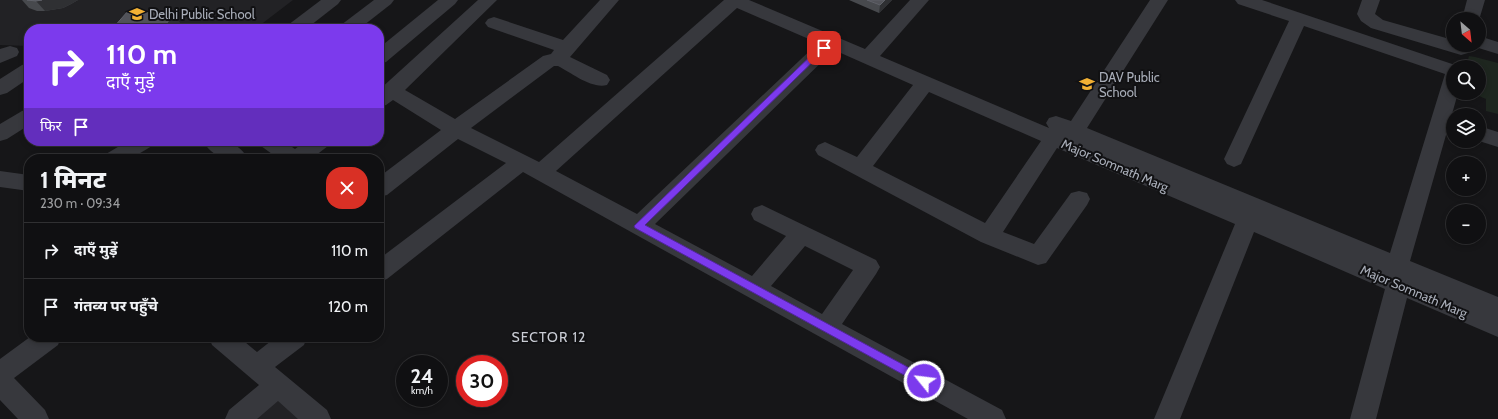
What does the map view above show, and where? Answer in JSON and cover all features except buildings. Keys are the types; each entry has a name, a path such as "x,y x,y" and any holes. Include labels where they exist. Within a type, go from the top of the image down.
{"street":[{"path":"301,24 332,0"},
{"path":"353,24 384,0"},
{"path":"384,54 449,0"},
{"path":"384,185 456,129 544,64 562,54 610,0"},
{"path":"384,269 531,167 734,0"},
{"name":"Major Somnath Marg","path":"734,0 831,42 872,52 1074,131 1226,175 1250,214"},
{"name":"Major Somnath Marg","path":"765,0 872,52 925,83 1053,138 1250,214 1398,275 1498,308"},
{"path":"872,52 920,0"},
{"path":"1074,131 1159,0"},
{"path":"1244,0 1446,68"},
{"path":"1371,0 1366,14 1367,17 1377,24 1460,54"},
{"path":"1473,12 1476,0"},
{"path":"485,1 385,96 456,129 531,167 993,419"},
{"path":"1226,175 1299,18"},
{"path":"494,23 562,54 600,80"},
{"path":"639,226 831,42"},
{"path":"1486,44 1498,48"},
{"path":"0,88 24,72"},
{"path":"860,168 925,83"},
{"path":"0,134 24,119"},
{"path":"1363,419 1398,275 1446,124"},
{"path":"1486,136 1498,140"},
{"path":"989,236 1053,138"},
{"path":"121,154 136,146"},
{"path":"220,146 231,154"},
{"path":"278,146 289,154"},
{"path":"302,154 314,146"},
{"path":"825,150 989,236 1038,256 1079,199"},
{"path":"0,179 24,182"},
{"path":"762,214 868,267 826,328"},
{"path":"1167,419 1250,214"},
{"path":"755,289 801,234"},
{"name":"Major Somnath Marg","path":"1398,275 1498,326"},
{"path":"0,374 42,342"},
{"path":"227,342 318,419"},
{"path":"256,367 288,342"},
{"path":"0,382 36,419"},
{"path":"238,419 278,385"}],"shaded area":[{"name":"Delhi Public School","path":"0,0 293,0 262,24 24,24 24,46 0,45"},
{"path":"1469,56 1475,57 1498,63 1498,114 1486,111 1486,60 1468,60"},
{"path":"277,392 309,419 246,419"}],"place":[{"name":"Delhi Public School","path":"137,14"},
{"name":"DAV Public School","path":"1087,84"}],"district":[{"name":"SECTOR 12","path":"549,337"}],"route":[{"path":"824,48 639,226 924,381"}]}
